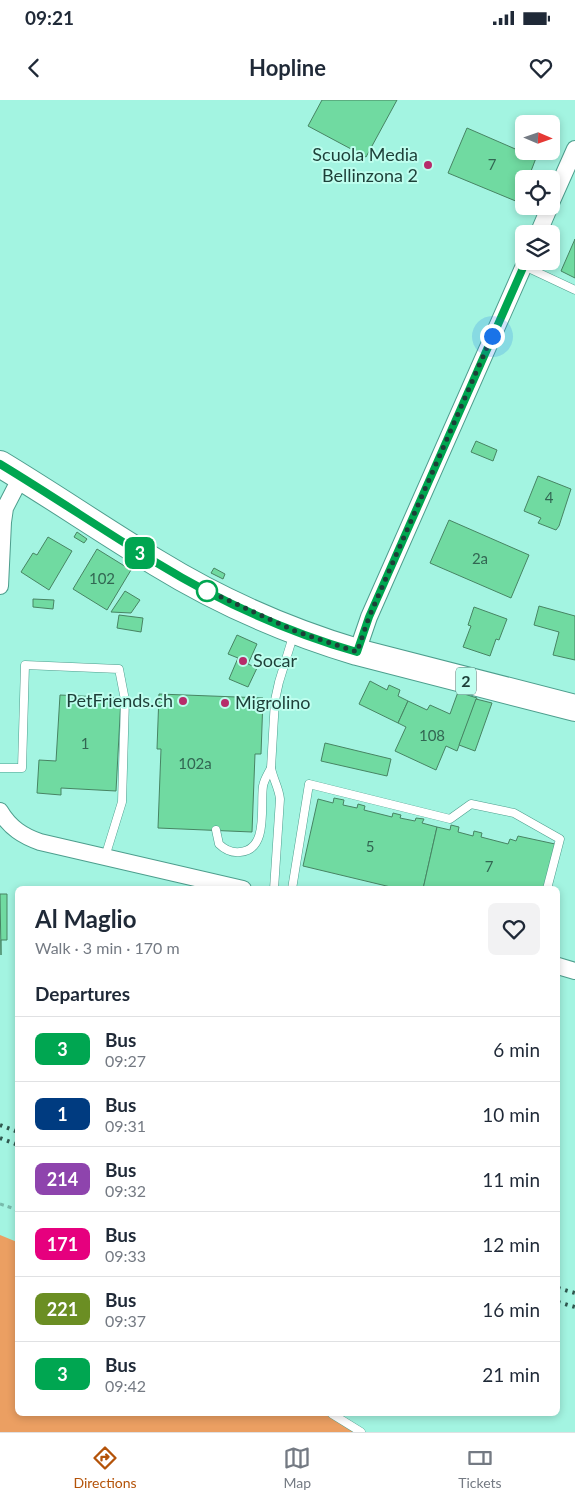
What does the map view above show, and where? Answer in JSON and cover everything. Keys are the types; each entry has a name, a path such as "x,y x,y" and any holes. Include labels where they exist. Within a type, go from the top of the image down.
{"main road":[{"name":"2","path":"10,470 128,545 194,584 242,608 295,631 357,652 575,708"}],"street":[{"path":"560,183 575,149"},
{"path":"357,652 369,617 522,270"},
{"path":"0,586 3,522 10,470"},
{"path":"0,811 11,826 29,838 230,886"},
{"path":"560,967 575,971"}],"lane":[{"path":"537,270 575,290"},
{"path":"274,886 280,799 271,768 275,700 295,631"},
{"path":"0,768 22,768 25,665 119,669 126,700 122,802 105,857"},
{"path":"216,830 219,844 229,851 241,852 252,847 257,842 260,834 263,787 271,768"},
{"path":"292,886 309,784 450,819 471,804 514,813 560,839 548,886"},
{"path":"335,1416 361,1432"}],"path":[{"path":"0,1204 15,1209"}],"shaded area":[{"path":"0,1235 15,1241 15,1416 335,1416 361,1432 0,1432"}],"building":[{"name":"Scuola Media Bellinzona 2","path":"322,100 397,100 366,157 308,126"},
{"path":"467,128 515,149 515,160 535,160 531,170 515,170 515,201 448,173"},
{"path":"575,239 575,278 561,271"},
{"path":"476,441 497,450 493,461 471,452"},
{"path":"538,476 571,489 556,530 538,523 541,518 524,511"},
{"path":"449,520 529,555 511,598 430,563"},
{"path":"77,532 87,539 84,543 74,537"},
{"path":"48,537 72,551 49,590 21,572 33,553 37,555"},
{"path":"97,549 131,570 107,610 73,589"},
{"path":"214,568 225,574 223,579 211,573"},
{"path":"125,591 140,600 131,613 111,612"},
{"path":"33,599 54,600 53,609 33,607"},
{"path":"539,606 575,616 575,660 553,655 559,632 534,625"},
{"path":"474,607 507,619 499,640 496,639 490,656 463,647 471,626 468,625"},
{"path":"119,615 143,618 141,632 117,628"},
{"name":"Socar","path":"237,635 257,644 248,664 257,668 248,687 229,679 238,658 228,654"},
{"path":"370,681 387,690 389,685 400,690 398,696 408,701 398,723 359,704"},
{"path":"458,692 477,698 457,751 446,746 436,770 395,751 406,727 398,723 408,701 427,710 430,705 450,714"},
{"path":"159,694 263,698 261,754 255,754 252,832 158,828 161,749 157,749"},
{"path":"60,695 121,698 116,791 61,788 61,795 37,793 39,760 56,761"},
{"path":"476,699 492,703 475,751 459,745"},
{"path":"325,743 391,759 387,776 321,761"},
{"path":"334,798 344,800 343,805 357,808 358,804 365,806 364,810 392,817 393,813 401,815 400,818 415,821 416,818 424,819 422,823 437,827 424,886 386,886 303,866 318,799 333,803"},
{"path":"451,825 459,827 458,832 473,836 474,831 482,833 481,837 508,844 510,839 516,841 518,836 555,844 546,886 424,886 437,827 450,830"},
{"path":"0,894 7,894 7,940 1,940 1,955"}],"railway":[{"path":"0,1125 15,1131"},
{"path":"0,1138 15,1144"},
{"path":"560,1289 575,1293"},
{"path":"560,1303 575,1307"}],"bus line":[{"name":"3","path":"0,464 157,563 218,597 295,631 357,652 369,617 522,270"}],"place":[{"name":"Scuola Media Bellinzona 2","path":"428,165"},
{"name":"Socar","path":"243,661"},
{"name":"PetFriends.ch","path":"183,701"},
{"name":"Migrolino","path":"225,703"}],"route":[{"path":"207,591 295,631 357,652 363,631 492,336"}]}
